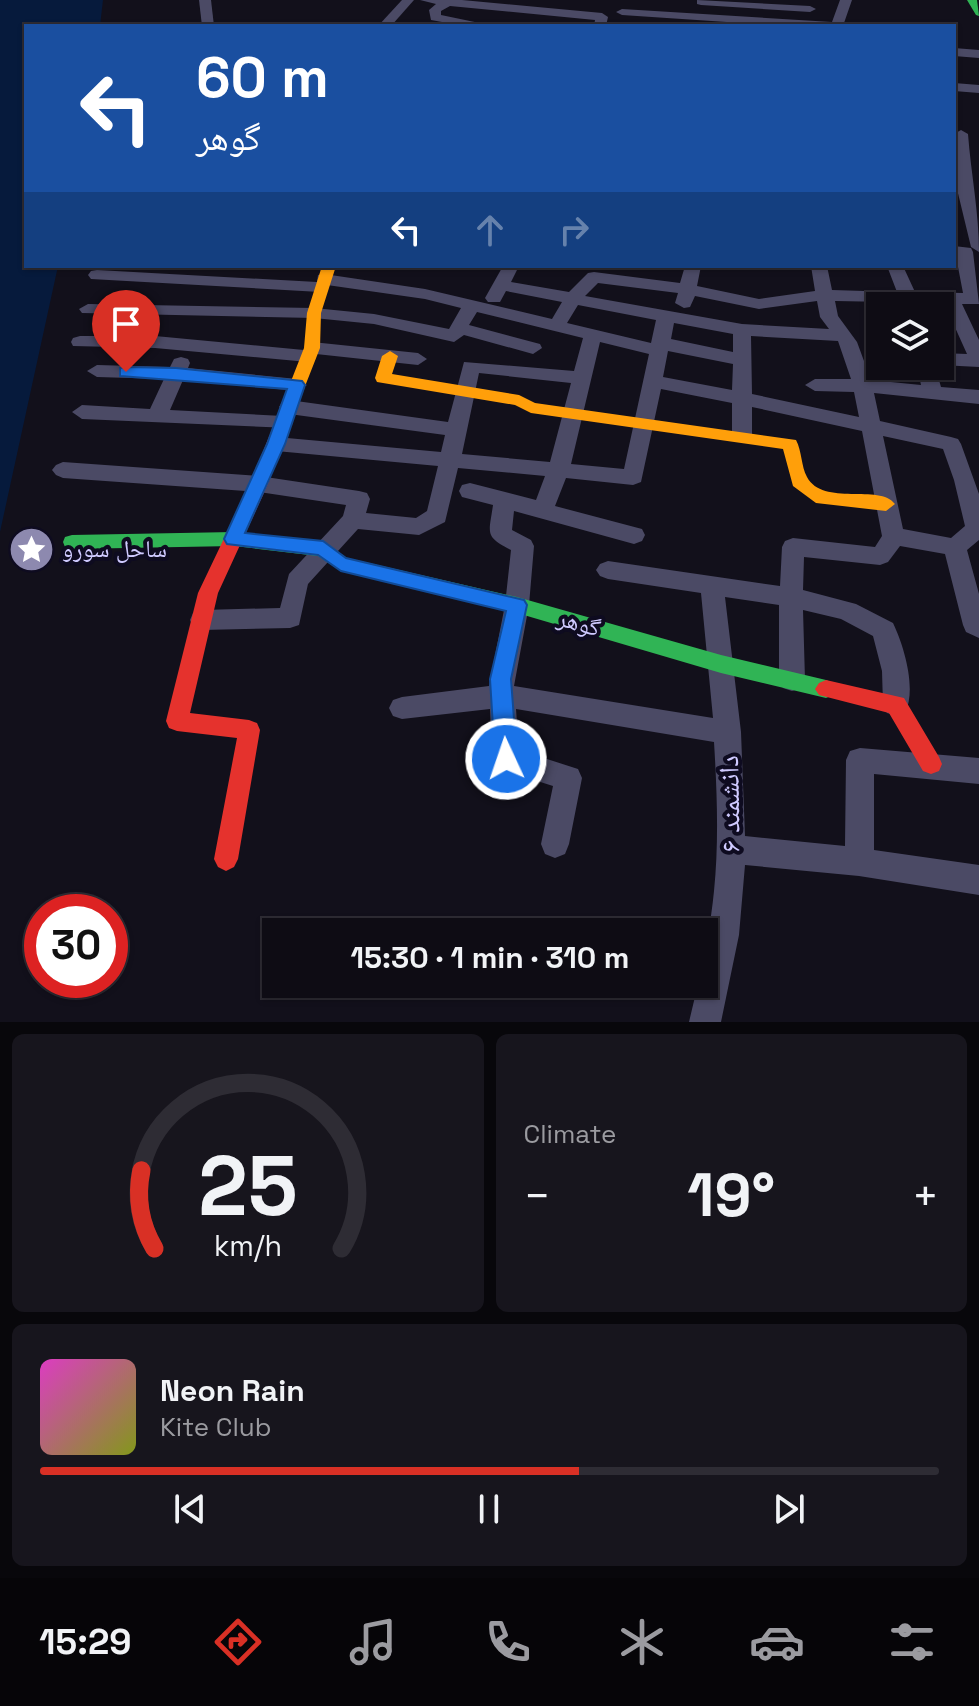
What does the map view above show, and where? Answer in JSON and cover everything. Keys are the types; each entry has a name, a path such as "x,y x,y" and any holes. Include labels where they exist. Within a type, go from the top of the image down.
{"street":[{"path":"205,0 208,24"},
{"path":"386,24 408,0"},
{"path":"426,0 602,17 600,24"},
{"path":"549,0 549,24"},
{"path":"840,23 846,0"},
{"path":"972,0 979,13"},
{"path":"663,1 665,15"},
{"path":"732,1 736,22"},
{"path":"441,23 433,14 449,2"},
{"path":"692,2 783,3 840,23"},
{"path":"783,3 784,24"},
{"path":"622,6 688,21 840,23"},
{"path":"956,52 979,54"},
{"path":"956,87 979,89"},
{"path":"979,135 958,134 965,161 964,185 979,247"},
{"path":"956,227 974,229"},
{"path":"954,298 976,299 965,272 965,252 956,251"},
{"path":"250,328 260,284 268,268"},
{"path":"80,342 190,344 314,313 395,323 454,336 500,285 510,268"},
{"path":"276,444 633,477 660,347 688,289 693,268"},
{"path":"792,680 793,547 880,556 893,536 863,386 843,336 829,317 819,268"},
{"path":"896,268 906,292"},
{"path":"556,327 573,298 594,277 625,273 759,304 823,295 866,297"},
{"path":"97,275 260,284 324,277 393,287 592,337 742,360"},
{"path":"226,859 249,730 177,721 208,593 276,444 310,352 314,313 324,277"},
{"path":"500,285 742,330 843,336"},
{"path":"954,307 979,361 954,360"},
{"path":"88,309 204,313 310,352 418,359"},
{"path":"157,416 204,313"},
{"path":"395,323 381,355 383,378 519,400 531,408 790,444 799,482 822,498 886,504"},
{"path":"459,328 533,348"},
{"path":"742,330 742,437"},
{"path":"543,509 559,469 592,337"},
{"path":"353,520 419,527 437,516 471,366 582,378"},
{"path":"97,371 176,373 297,385"},
{"path":"930,380 933,392"},
{"path":"653,381 951,444 978,527 955,547"},
{"path":"815,385 863,386 979,397"},
{"path":"82,412 157,416 286,415 458,430"},
{"path":"63,470 259,484 359,499 353,520 323,549 297,581 290,618 202,620"},
{"path":"470,491 634,535"},
{"path":"505,501 500,534 523,546 517,605 501,679 506,759 568,778 555,844"},
{"path":"893,536 955,547"},
{"name":"گوهر","path":"72,542 234,539 323,549 341,564 517,605 721,664 896,705"},
{"path":"955,547 975,625 979,628"},
{"path":"608,570 791,597 847,611 884,630 895,671 896,705 931,764"},
{"name":"دانشمند ۶","path":"707,1021 721,952 731,849 728,732 712,584"},
{"path":"402,708 503,696 728,732"},
{"path":"859,862 860,760 931,764 979,771"},
{"path":"731,849 859,862 979,880"}],"water":[{"path":"0,0 103,0 100,24 24,24 24,268 58,268 0,532"}],"traffic: fast":[{"path":"972,0 979,13"},
{"path":"72,542 234,539 323,549 341,564 517,605 721,664 826,689"}],"traffic: slow":[{"path":"283,422 312,348 314,313 328,268"},
{"path":"390,356 383,378 519,400 531,408 790,444 799,482 822,498 886,504"}],"traffic: jam":[{"path":"226,859 249,730 177,721 208,593 259,484 283,422"},
{"path":"826,689 896,705 931,764"}],"place":[{"name":"ساحل سورو","path":"31,549"}],"route":[{"path":"126,372 176,373 297,385 276,444 234,539 323,549 341,564 517,605 501,679 506,759"}]}
